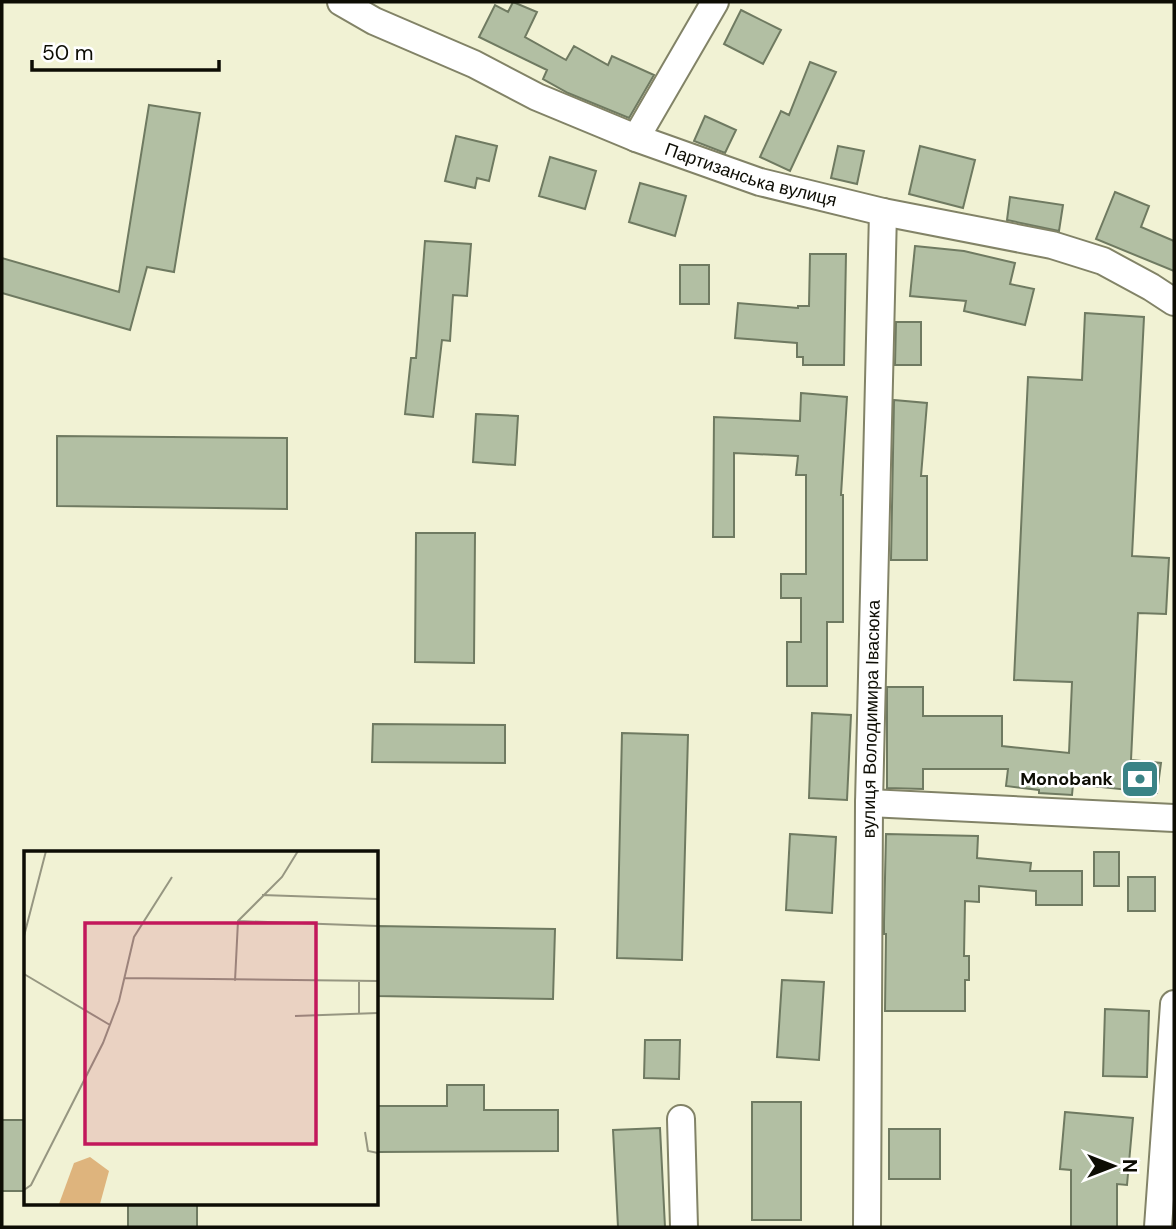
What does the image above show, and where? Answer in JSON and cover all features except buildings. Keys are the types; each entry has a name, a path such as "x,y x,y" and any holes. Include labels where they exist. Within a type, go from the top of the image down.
{"street":[{"name":"Партизанська вулиця","path":"341,2 374,21 474,64 537,97 636,138 760,183 883,212 1052,245 1103,261 1174,302"},
{"path":"636,138 715,2"},
{"name":"вулиця Володимира Івасюка","path":"867,1227 869,803 883,212"},
{"path":"869,803 1174,818"},
{"path":"1158,1227 1174,1004"},
{"path":"681,1119 684,1227"}],"place":[{"name":"Monobank","path":"1140,779"}]}
